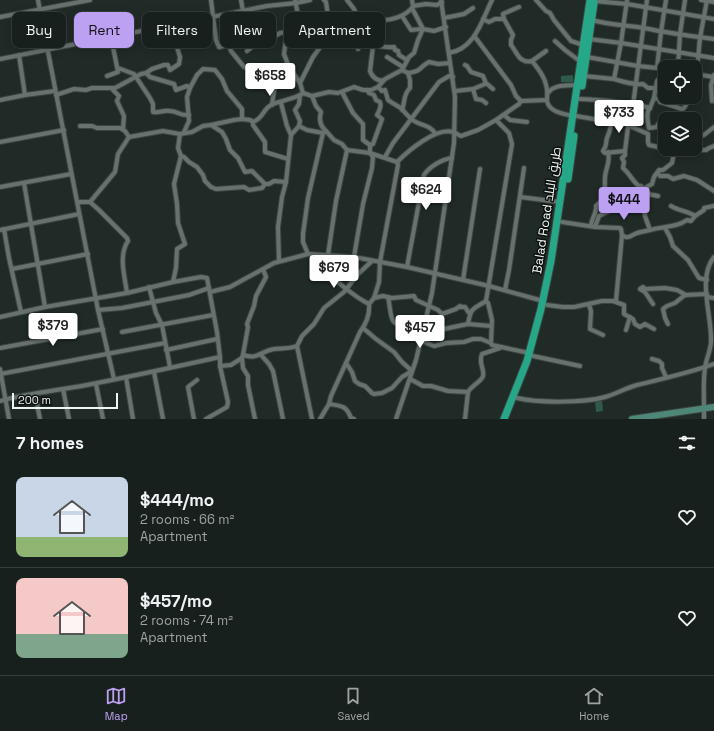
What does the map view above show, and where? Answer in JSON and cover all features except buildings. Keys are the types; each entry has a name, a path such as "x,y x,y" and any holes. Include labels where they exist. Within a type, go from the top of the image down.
{"highway":[{"name":"Balad Road طريق البلد","path":"545,303 560,202 575,116 584,76 583,45 590,0"},
{"name":"Balad Road طريق البلد","path":"509,419 531,355 545,303 562,222 572,160 577,85 589,39 594,0"},
{"name":"Balad Road طريق البلد","path":"504,419 531,355"}],"main road":[{"path":"655,419 714,407"},
{"path":"632,419 704,409 714,410"}],"street":[{"path":"38,0 98,310 114,380"},
{"path":"0,17 90,0"},
{"path":"211,0 216,40 219,47 229,45 231,51 244,66 252,71 264,83 275,85"},
{"path":"241,0 243,11"},
{"path":"266,0 267,6"},
{"path":"214,17 267,6 310,0"},
{"path":"300,83 313,57 330,29 326,2 324,0"},
{"path":"347,0 355,12"},
{"path":"90,202 115,172 118,154 129,137 163,131 182,133 192,132 203,126 242,119 252,122 262,117 267,108 272,105 281,103 301,94 312,96 329,92 338,93 354,87 368,90 378,87 385,80 402,69 407,60 414,53 423,29 413,7 412,0"},
{"path":"449,53 458,51 475,37 492,0"},
{"path":"536,0 553,16 554,20 571,41 583,45"},
{"path":"594,0 627,2 646,8 714,19"},
{"path":"647,0 631,120 629,122 625,151 622,158 624,162 623,168 628,172 633,181 648,194 658,196"},
{"path":"555,41 565,50 584,60 618,62 657,68 666,0"},
{"path":"678,60 680,34 685,0"},
{"path":"700,0 714,2"},
{"path":"385,20 402,16 413,7 426,4 437,5 442,1"},
{"path":"396,419 410,379 436,274 452,158 455,91 442,1"},
{"path":"697,60 703,17 707,1"},
{"path":"296,2 297,12"},
{"path":"614,78 618,62 627,2"},
{"path":"519,7 503,14 504,19 514,35 511,40 511,45 515,53 522,59 529,62 546,51"},
{"path":"444,18 464,14 473,8"},
{"path":"402,16 411,30 423,29 434,31 446,27"},
{"path":"483,19 489,22 504,19"},
{"path":"592,20 604,24 643,28 714,39"},
{"path":"247,51 258,42 266,42 280,33 284,32"},
{"path":"475,37 511,85 516,96 521,100 547,100"},
{"path":"589,39 621,42 714,58"},
{"path":"0,59 74,44"},
{"path":"385,48 394,47 395,50 398,51 399,55 407,60"},
{"path":"107,76 118,72 113,48"},
{"path":"0,100 25,94 56,93 74,89 86,90 92,88 115,88 146,73 152,68 164,65 168,66 170,70 179,64 180,57 177,48"},
{"path":"284,48 287,63 300,83 301,94 299,104 295,110 300,121 299,126 291,135"},
{"path":"373,48 370,71 377,80 385,80"},
{"path":"19,55 25,94"},
{"path":"387,57 408,73 410,80 410,88 405,96 405,103 402,110"},
{"path":"532,61 546,83 548,93 547,100 551,107 557,112 611,122 629,122"},
{"path":"408,73 420,71 430,62 442,64 450,63"},
{"path":"272,105 275,85 280,72 287,63"},
{"path":"465,65 471,72 483,76 486,83 492,89"},
{"path":"118,68 134,74 150,98 153,104 153,112 168,110 180,115 189,115"},
{"path":"173,282 176,268 177,249 185,244 178,223 176,190 174,184 181,156 178,148 182,133 189,122 187,98 190,88 201,70 205,68 215,70 222,80 226,91 242,109 242,119"},
{"path":"146,73 158,80 172,84 176,90 186,86 190,88"},
{"path":"702,75 714,76 711,85 712,101"},
{"path":"385,157 393,143 438,82 449,76 453,77"},
{"path":"584,76 614,78 636,85 643,84 648,88 655,88"},
{"path":"658,80 654,98 648,111 646,133 649,135 647,136 648,145 658,147"},
{"path":"455,91 473,89 486,83"},
{"path":"548,93 551,88 577,85"},
{"path":"378,87 382,91 385,90 388,100 402,110 411,119 427,126 434,131 435,134"},
{"path":"115,88 113,90 119,96 117,101 124,116 123,129 129,137"},
{"path":"473,89 476,99 482,100 486,103"},
{"path":"354,257 363,204 372,168 373,157 370,153 370,145 373,144 382,119 377,115 381,104 376,100 374,95 369,93 368,90"},
{"path":"342,92 352,108 353,113 364,124 363,140 370,145"},
{"path":"312,96 316,106 321,112 320,116 324,132 334,140 342,144 347,150 370,153 397,162"},
{"path":"654,98 658,99"},
{"path":"580,99 606,100 650,108"},
{"path":"320,419 329,404 330,396 366,324 369,304 374,298 379,282 380,262 398,165 397,162 405,154 435,134 446,131 454,132 461,136 478,130 504,115 519,104 521,100"},
{"path":"279,261 278,227 282,197 286,182 291,135 281,103"},
{"path":"666,104 682,109 687,104"},
{"path":"504,115 510,120 527,122"},
{"path":"491,343 492,320 488,303 486,301 512,144 509,133 496,120"},
{"path":"252,122 265,142 265,152 288,159"},
{"path":"611,122 610,133 606,140 607,146 603,152 625,151"},
{"path":"629,122 630,126 646,133"},
{"path":"648,124 649,128 657,126 658,124"},
{"path":"211,125 222,132 230,150 238,158 245,172 252,171 265,184"},
{"path":"80,126 123,129"},
{"path":"299,126 307,130 324,132"},
{"path":"702,135 714,127"},
{"path":"0,142 64,130"},
{"path":"308,254 303,242 305,217 308,198 324,132"},
{"path":"702,150 706,150 714,146"},
{"path":"347,150 336,201 325,267 350,293 369,304"},
{"path":"593,226 592,218 596,210 596,206 602,201 605,194 605,176 609,159 608,152"},
{"path":"181,156 199,168 205,181 211,187 216,189 244,187 249,190 262,188 265,184 269,184 274,181 286,182"},
{"path":"593,226 599,216 609,211 641,188 652,184 654,177 659,170 663,170 672,163 673,156"},
{"path":"407,267 424,176 428,170 445,159 452,158"},
{"path":"505,290 524,168"},
{"path":"463,280 480,170"},
{"path":"658,173 660,176 668,176 671,178 684,176 697,180 714,191"},
{"path":"0,187 72,174"},
{"path":"24,183 45,307"},
{"path":"636,193 643,203 645,216 650,230"},
{"path":"520,197 560,202"},
{"path":"78,202 90,202 127,238 128,241 124,246 123,267 127,293"},
{"path":"671,206 675,209 695,216"},
{"path":"622,235 624,237 629,237 639,232 642,233 650,230 665,228 684,223 687,220 691,221 695,216 704,210 704,208 714,206"},
{"path":"21,312 2,230 79,214"},
{"path":"562,222 621,229 622,235 616,301"},
{"path":"665,228 670,236 673,246 688,260 699,278 707,280"},
{"path":"12,269 88,254"},
{"path":"98,310 122,308 209,290 230,288 279,261 308,254 354,257 407,267 505,290 545,303 563,307 602,301 616,301 624,305 624,314 633,319 635,324 640,327 646,324 654,329"},
{"path":"704,419 705,367 712,340 707,296 707,280 709,262 714,257"},
{"path":"220,366 231,365 242,357 254,357 269,350 287,349 296,346 302,336 314,324 324,308 344,292 358,274 372,261"},
{"path":"255,419 248,385 248,376 243,368 242,357 248,327 247,324 256,296 266,277 262,269"},
{"path":"0,317 204,277 206,278 209,290 220,357 220,366 228,402 227,407 206,419"},
{"path":"653,304 645,292 640,289 643,287 645,289 665,288 678,290 686,295 707,296 714,298"},
{"path":"150,288 156,313 162,325 170,367"},
{"path":"668,324 663,309 686,295"},
{"path":"374,298 414,296 416,300 438,310 442,314 460,306 465,307 469,312 468,324"},
{"path":"388,297 391,305 391,317 394,322 400,325 400,331 421,338 434,346 481,339 501,348 580,366"},
{"path":"469,312 486,301"},
{"path":"589,304 590,329 603,335"},
{"path":"122,332 213,315"},
{"path":"626,330 630,317"},
{"path":"421,338 444,329 468,324 491,326"},
{"path":"363,328 394,352 412,371"},
{"path":"0,348 102,329"},
{"path":"166,350 217,339"},
{"path":"9,419 2,400 0,372 165,343"},
{"path":"296,346 312,419"},
{"path":"466,419 468,392 473,385 483,378 480,364 482,354 501,348"},
{"path":"261,355 273,371 283,419"},
{"path":"2,400 96,384 220,357"},
{"path":"652,359 659,361 662,364 666,377"},
{"path":"346,363 352,372 355,381 365,386 374,394 382,393 392,388 402,377 412,371"},
{"path":"517,398 535,401 580,401 596,399 606,397 635,385 714,364"},
{"path":"154,372 163,419"},
{"path":"126,377 133,419"},
{"path":"410,379 423,386 431,386 448,391 468,392"},
{"path":"194,419 188,387 197,380"},
{"path":"96,384 103,419"},
{"path":"63,389 69,419"},
{"path":"35,394 40,419"},
{"path":"329,404 343,406 349,412 351,418 354,419"}],"green space":[{"path":"573,75 573,82 561,82 561,76"},
{"path":"602,400 603,411 596,412 595,401"}]}
